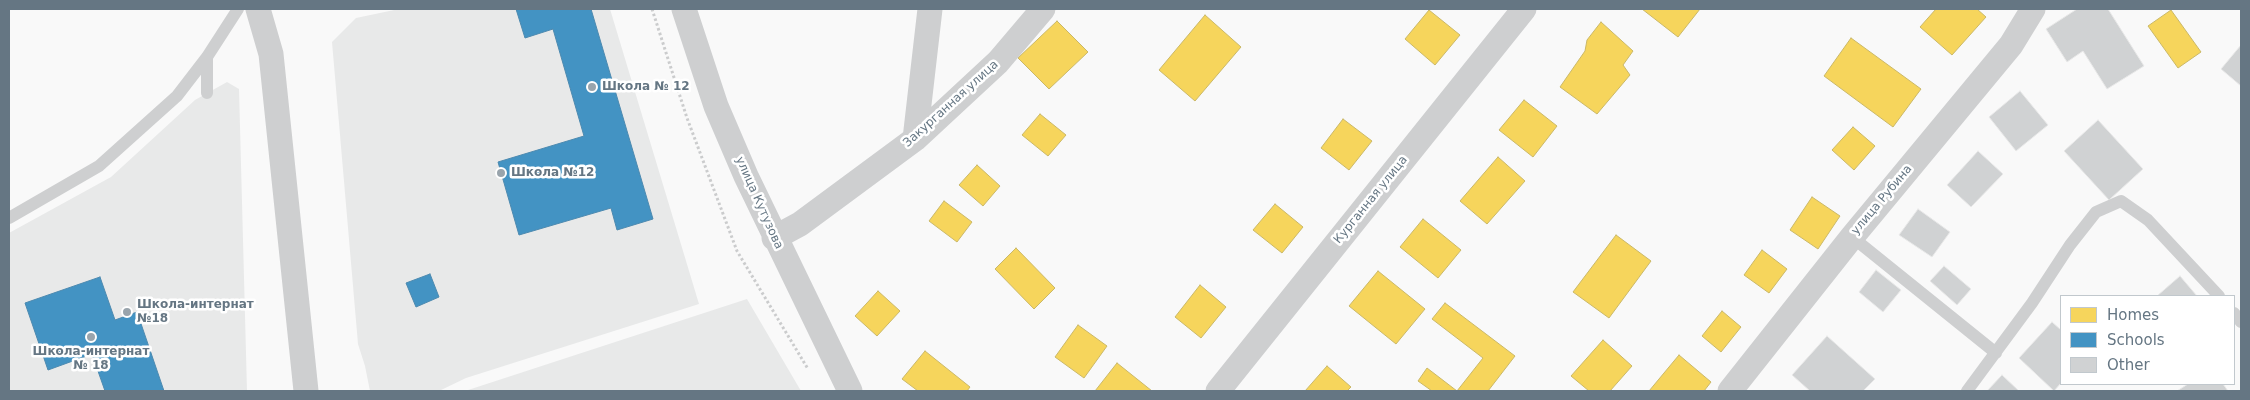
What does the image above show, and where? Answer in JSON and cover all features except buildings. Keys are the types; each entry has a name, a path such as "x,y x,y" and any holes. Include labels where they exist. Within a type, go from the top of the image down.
{"street":[{"path":"258,9 271,54 306,391"},
{"name":"улица Кутузова","path":"684,9 716,106 774,238 850,391"},
{"path":"915,139 930,9"},
{"name":"Закурганная улица","path":"774,238 800,224 915,139 998,62 1043,9"},
{"name":"Курганная улица","path":"1218,391 1524,9"},
{"name":"улица Рубина","path":"1730,391 1852,237 2011,45 2033,9"}],"lane":[{"path":"9,218 99,166 177,96 207,57 238,9"},
{"path":"207,57 207,93"},
{"path":"1967,391 2032,303 2070,245 2096,212 2121,200 2148,220 2218,295"},
{"path":"1852,237 1996,352"}],"path":[{"path":"652,9 687,118 738,251 810,373"}],"shaded area":[{"name":"Школа №12","path":"399,9 610,9 699,304 466,378 439,391 370,391 358,344 332,42 356,18"},
{"name":"Школа-интернат №18","path":"227,82 239,89 247,391 9,391 9,233 111,177 195,100"},
{"path":"747,299 801,391 465,391"}],"place":[{"name":"Школа № 12","path":"592,87"},
{"name":"Школа №12","path":"501,173"},
{"name":"Школа-интернат №18","path":"127,312"},
{"name":"Школа-интернат № 18","path":"91,337"}]}
